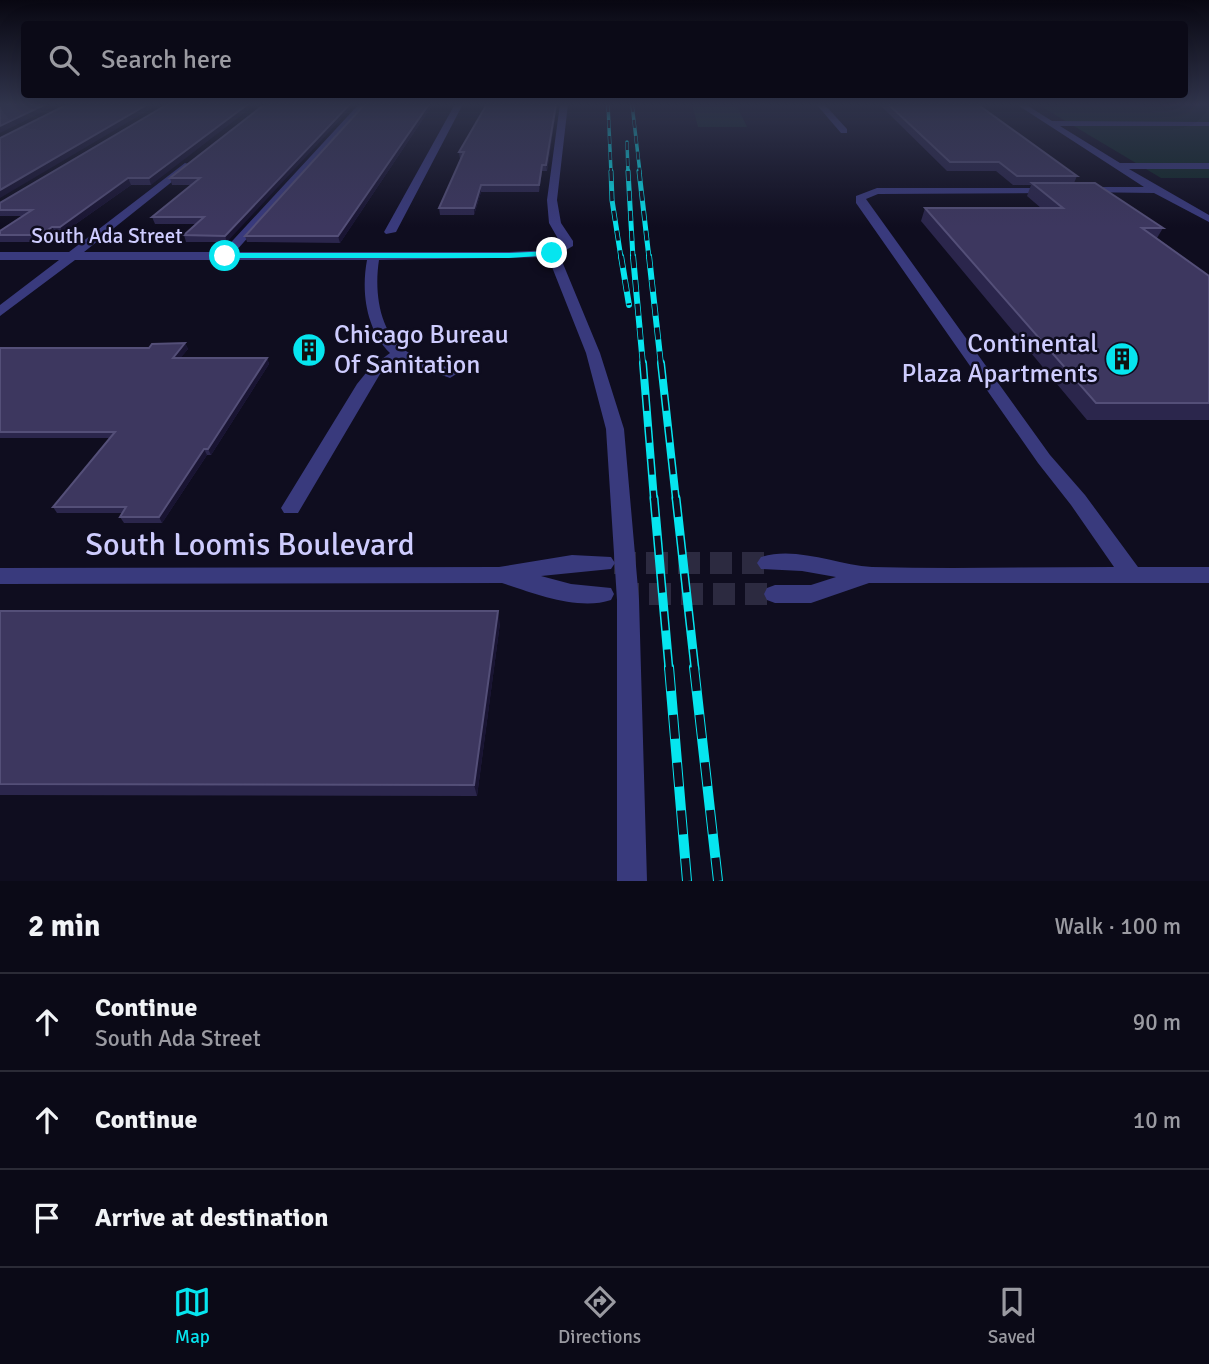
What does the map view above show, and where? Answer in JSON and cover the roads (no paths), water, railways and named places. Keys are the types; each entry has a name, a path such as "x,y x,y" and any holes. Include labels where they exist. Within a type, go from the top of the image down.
{"street":[{"path":"225,256 326,145"},
{"path":"390,232 437,145"},
{"path":"559,145 552,200 555,223 568,241 563,249 552,253 593,353 615,429 628,600 632,881"},
{"path":"1086,145 1156,190 1203,213 1209,219"},
{"path":"0,312 202,154"},
{"path":"1119,166 1209,166"},
{"path":"1132,575 1079,500 1044,459 860,198 877,191 1156,190"},
{"name":"South Ada Street","path":"0,256 509,256 552,253"},
{"path":"374,256 371,290 377,314 392,345 400,354 450,373"},
{"path":"290,508 365,384 376,371 400,354"},
{"name":"South Loomis Boulevard","path":"0,576 499,575 572,563 604,563"},
{"path":"768,563 802,563 869,575 1209,575"},
{"name":"South Loomis Boulevard","path":"499,575 571,593 603,594"},
{"path":"775,594 811,594 869,575"}],"tunnel":[{"path":"614,563 768,563"},
{"path":"617,594 775,594"}],"railway":[{"path":"610,145 611,173"},
{"path":"627,145 628,173"},
{"path":"637,145 640,173"},
{"path":"611,171 612,200 621,258"},
{"path":"628,171 633,258"},
{"path":"639,171 649,258"},
{"path":"621,256 629,305"},
{"path":"633,256 643,365"},
{"path":"649,256 661,365"},
{"path":"643,363 654,500"},
{"path":"661,363 676,500"},
{"path":"654,498 669,669"},
{"path":"676,498 695,669"},
{"path":"669,667 687,881"},
{"path":"694,667 718,881"}],"place":[{"name":"Chicago Bureau Of Sanitation","path":"309,350"},
{"name":"Continental Plaza Apartments","path":"1122,359"}]}
